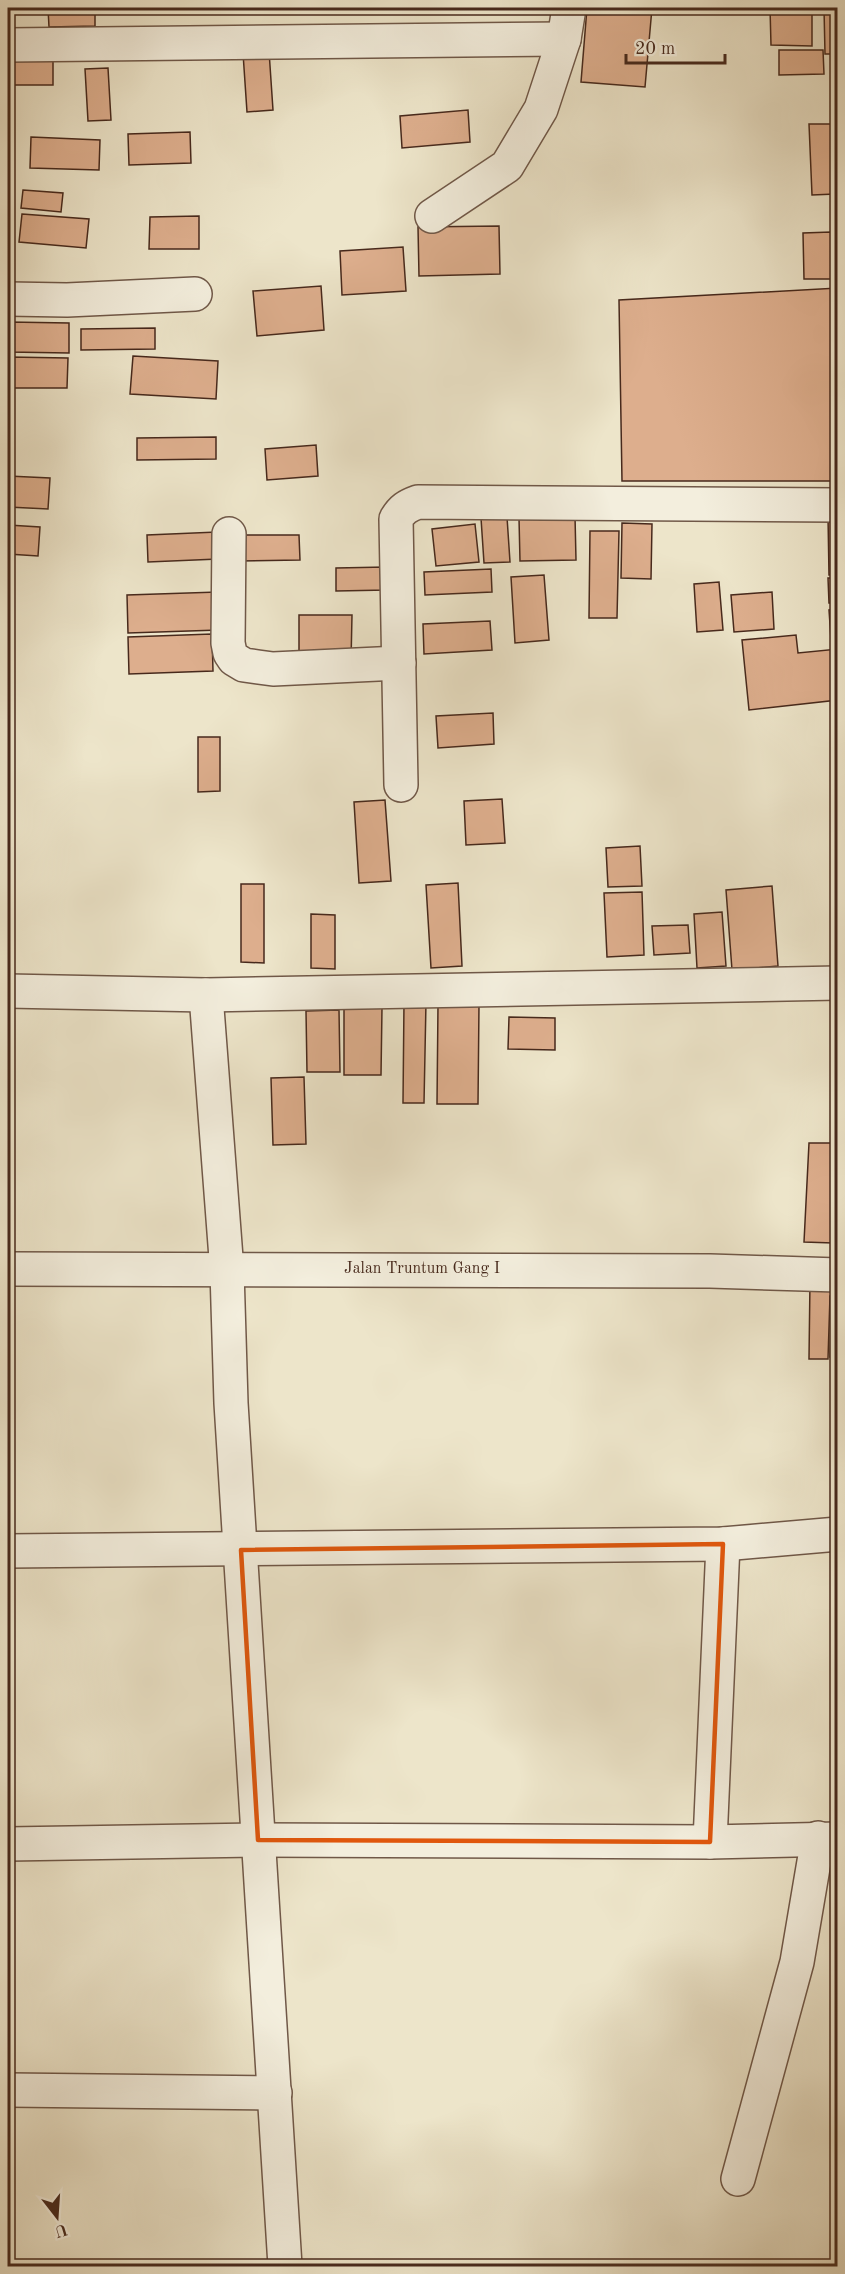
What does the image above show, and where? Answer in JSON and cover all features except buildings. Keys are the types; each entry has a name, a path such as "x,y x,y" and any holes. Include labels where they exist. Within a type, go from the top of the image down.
{"street":[{"path":"432,216 507,166 540,109 564,39 569,8"},
{"path":"8,45 564,39"},
{"path":"8,299 67,300 195,294"},
{"path":"401,785 396,519 408,505 417,502 837,505"},
{"path":"229,534 228,643 234,659 244,665 273,669 399,663"},
{"path":"8,991 206,994 837,983"},
{"path":"206,994 227,1271 231,1403 285,2266"},
{"name":"Jalan Truntum Gang I","path":"8,1269 710,1271 837,1275"},
{"path":"8,1551 723,1544 837,1534"},
{"path":"711,1842 723,1544"},
{"path":"8,1844 258,1840 711,1842 828,1838 738,2179"},
{"path":"8,2090 275,2093"}],"highlighted area":[{"path":"723,1544 710,1842 258,1840 241,1550"}]}
